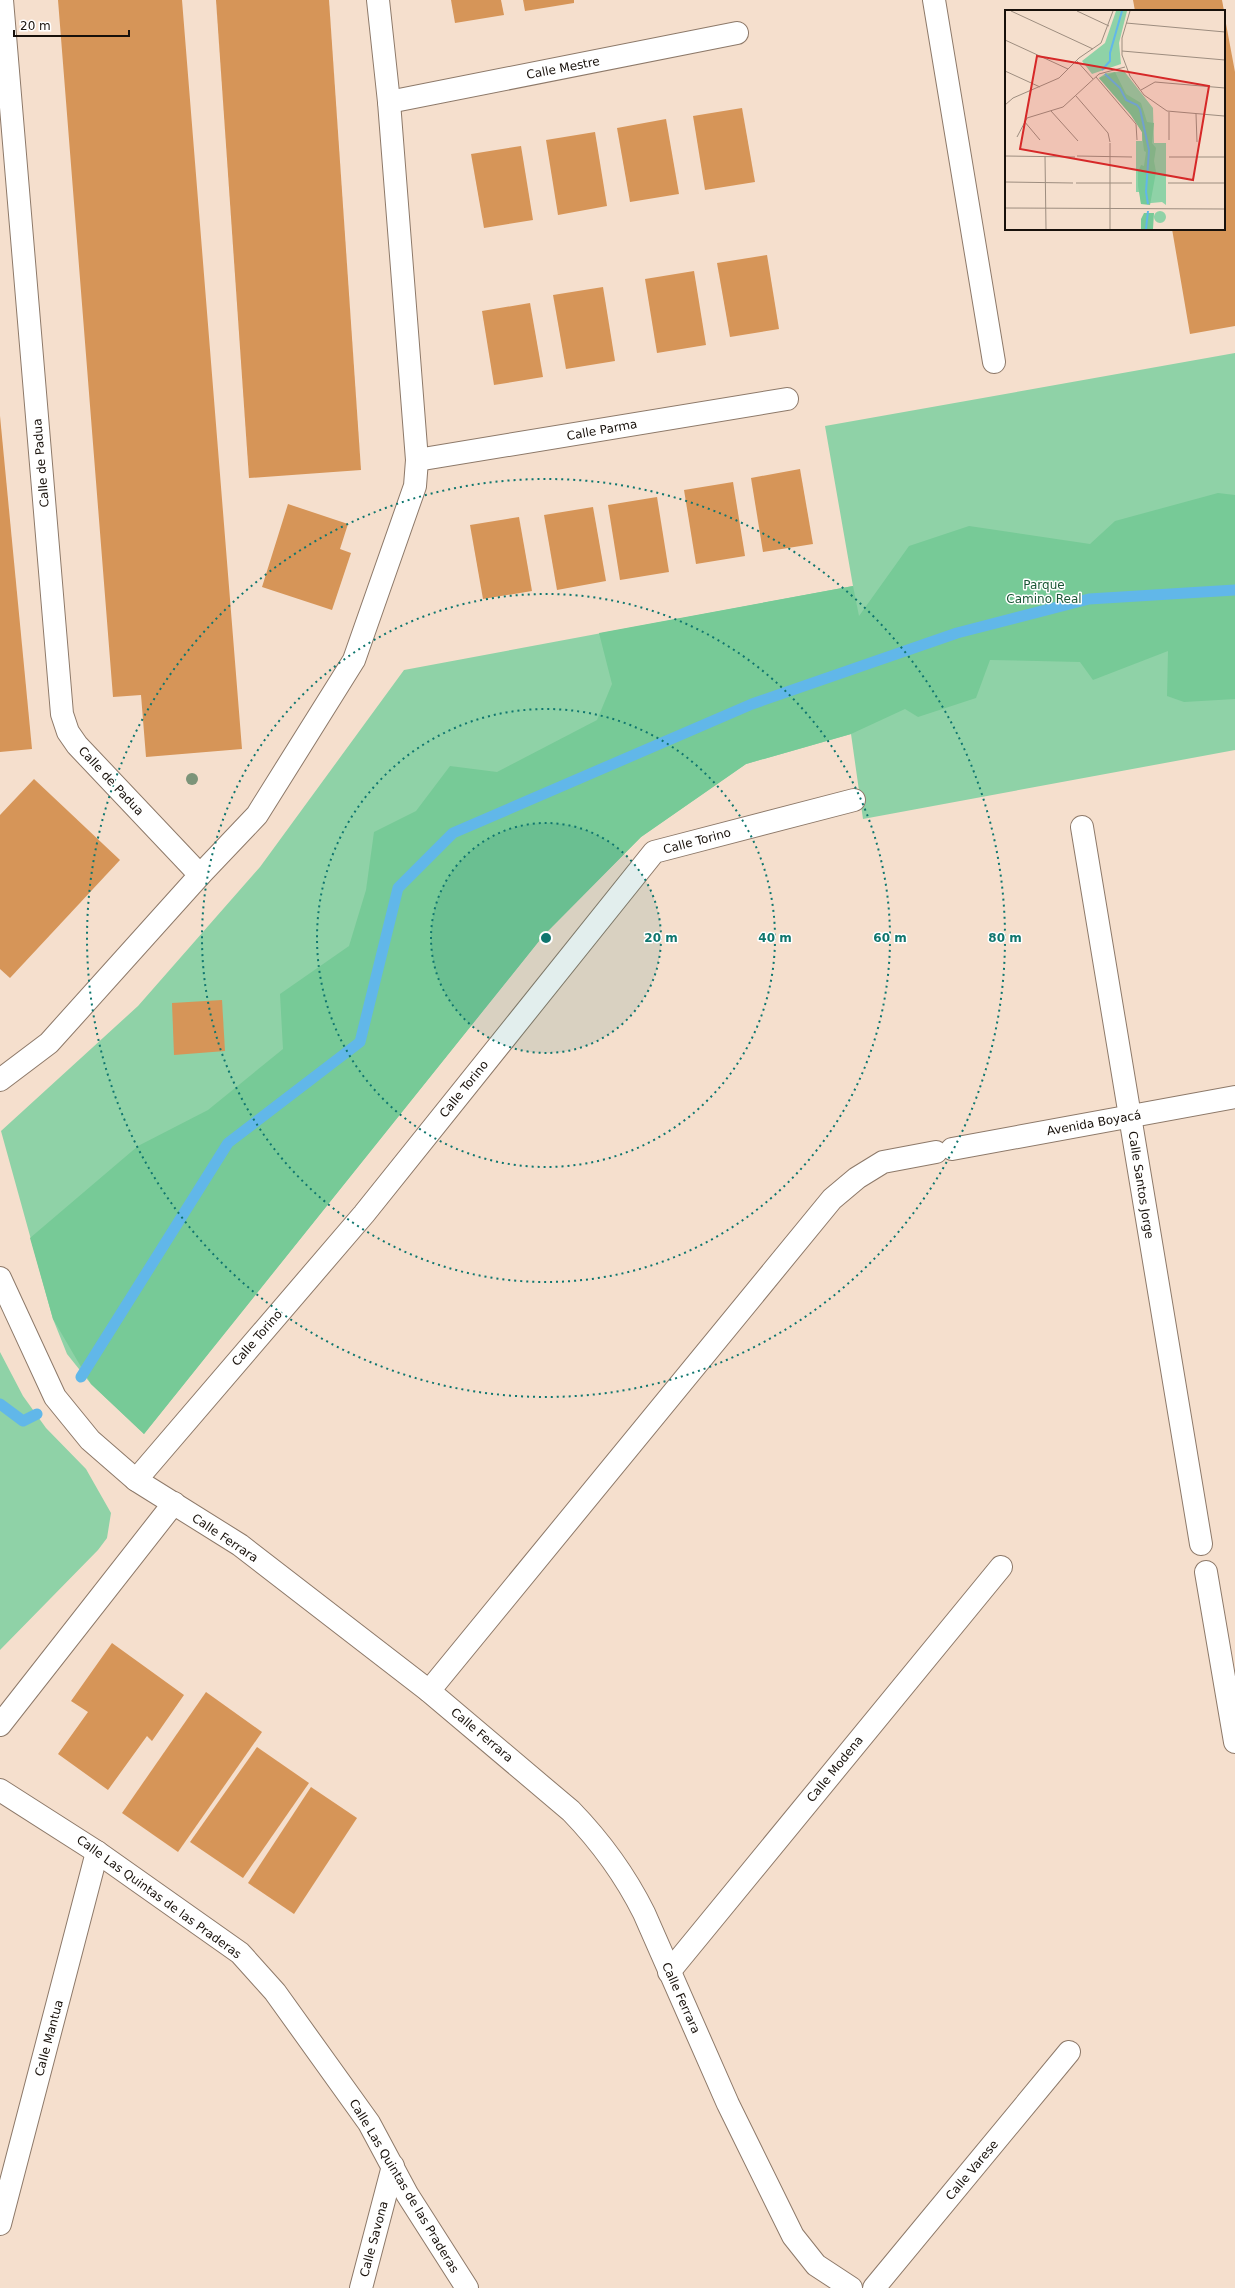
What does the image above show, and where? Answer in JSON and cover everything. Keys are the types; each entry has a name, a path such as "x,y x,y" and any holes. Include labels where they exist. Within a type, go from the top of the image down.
{"street":[{"name":"Calle de Padua","path":"2,0 62,714 68,732 77,745 200,875"},
{"path":"0,1080 49,1043 257,814 354,660 415,486 417,460 389,102 378,0"},
{"path":"934,0 994,362"},
{"name":"Calle Mestre","path":"389,102 737,33"},
{"name":"Calle Parma","path":"417,460 787,399"},
{"name":"Calle Torino","path":"136,1480 364,1214 654,852 854,800"},
{"name":"Calle Santos Jorge","path":"1082,827 1201,1544"},
{"name":"Avenida Boyacá","path":"429,1690 832,1199 864,1173 883,1162 1235,1097"},
{"name":"Calle Ferrara","path":"0,1278 54,1397 90,1440 136,1480 240,1545 429,1690 571,1811 593,1833 630,1886 734,2118 793,2236 816,2265 851,2288"},
{"path":"0,1725 174,1503"},
{"name":"Calle Modena","path":"669,1972 1001,1567"},
{"path":"1206,1572 1235,1742"},
{"name":"Calle Las Quintas de las Praderas","path":"0,1790 97,1852 240,1953 275,1992 369,2123 427,2228 467,2288"},
{"name":"Calle Mantua","path":"0,2224 97,1852"},
{"name":"Calle Varese","path":"874,2288 1069,2052"},
{"name":"Calle Savona","path":"361,2288 393,2166"}],"green space":[{"name":"Parque Camino Real","path":"1235,353 1235,750 863,819 851,734 746,764 641,837 543,936 144,1434 91,1384 67,1354 53,1319 1,1131 138,1006 260,867 404,670 853,586 825,426"},
{"path":"1218,493 1235,495 1235,699 1184,702 1167,696 1168,651 1093,680 1080,662 990,660 976,698 918,717 905,709 851,734 746,764 641,837 543,936 144,1434 91,1384 53,1319 30,1238 138,1146 208,1110 283,1049 280,994 349,946 366,890 374,832 416,811 450,766 497,772 597,720 612,684 599,633 853,586 859,616 909,546 969,526 1090,544 1115,521"},
{"path":"0,1352 23,1396 46,1428 86,1469 111,1513 107,1538 98,1550 0,1650"}],"building":[{"path":"58,0 182,0 242,749 146,757 141,695 113,697"},
{"path":"216,0 329,0 361,470 249,478"},
{"path":"451,0 501,0 504,15 455,23"},
{"path":"523,0 574,0 574,3 525,11"},
{"path":"1133,0 1222,0 1224,10 1135,10"},
{"path":"1225,18 1235,72 1235,326 1190,334 1172,230 1225,230"},
{"path":"742,108 755,182 705,190 693,116"},
{"path":"666,119 679,194 630,202 617,128"},
{"path":"595,132 607,206 558,215 546,140"},
{"path":"521,146 533,220 484,228 471,154"},
{"path":"767,255 779,329 730,337 717,263"},
{"path":"694,271 706,345 657,353 645,279"},
{"path":"603,287 615,361 566,369 553,295"},
{"path":"530,303 543,377 494,385 482,311"},
{"path":"0,416 32,749 0,752"},
{"path":"800,469 813,544 763,552 751,478"},
{"path":"733,482 745,556 696,564 684,490"},
{"path":"657,497 669,572 620,580 608,505"},
{"path":"288,504 348,524 340,549 351,553 332,610 262,587"},
{"path":"593,507 606,581 557,590 544,515"},
{"path":"519,517 532,591 483,599 470,525"},
{"path":"34,779 120,860 10,978 0,969 0,815"},
{"path":"222,1000 225,1051 174,1055 172,1003"},
{"path":"112,1643 184,1695 152,1741 147,1736 108,1790 58,1754 88,1712 71,1701"},
{"path":"206,1692 262,1732 178,1852 122,1813"},
{"path":"257,1747 309,1783 243,1878 190,1842"},
{"path":"311,1787 357,1818 294,1914 248,1883"}],"waterway":[{"path":"81,1377 228,1143 360,1042 398,888 453,833 752,704 957,633 1089,599 1235,590"},
{"path":"0,1404 23,1421 37,1414"}]}
